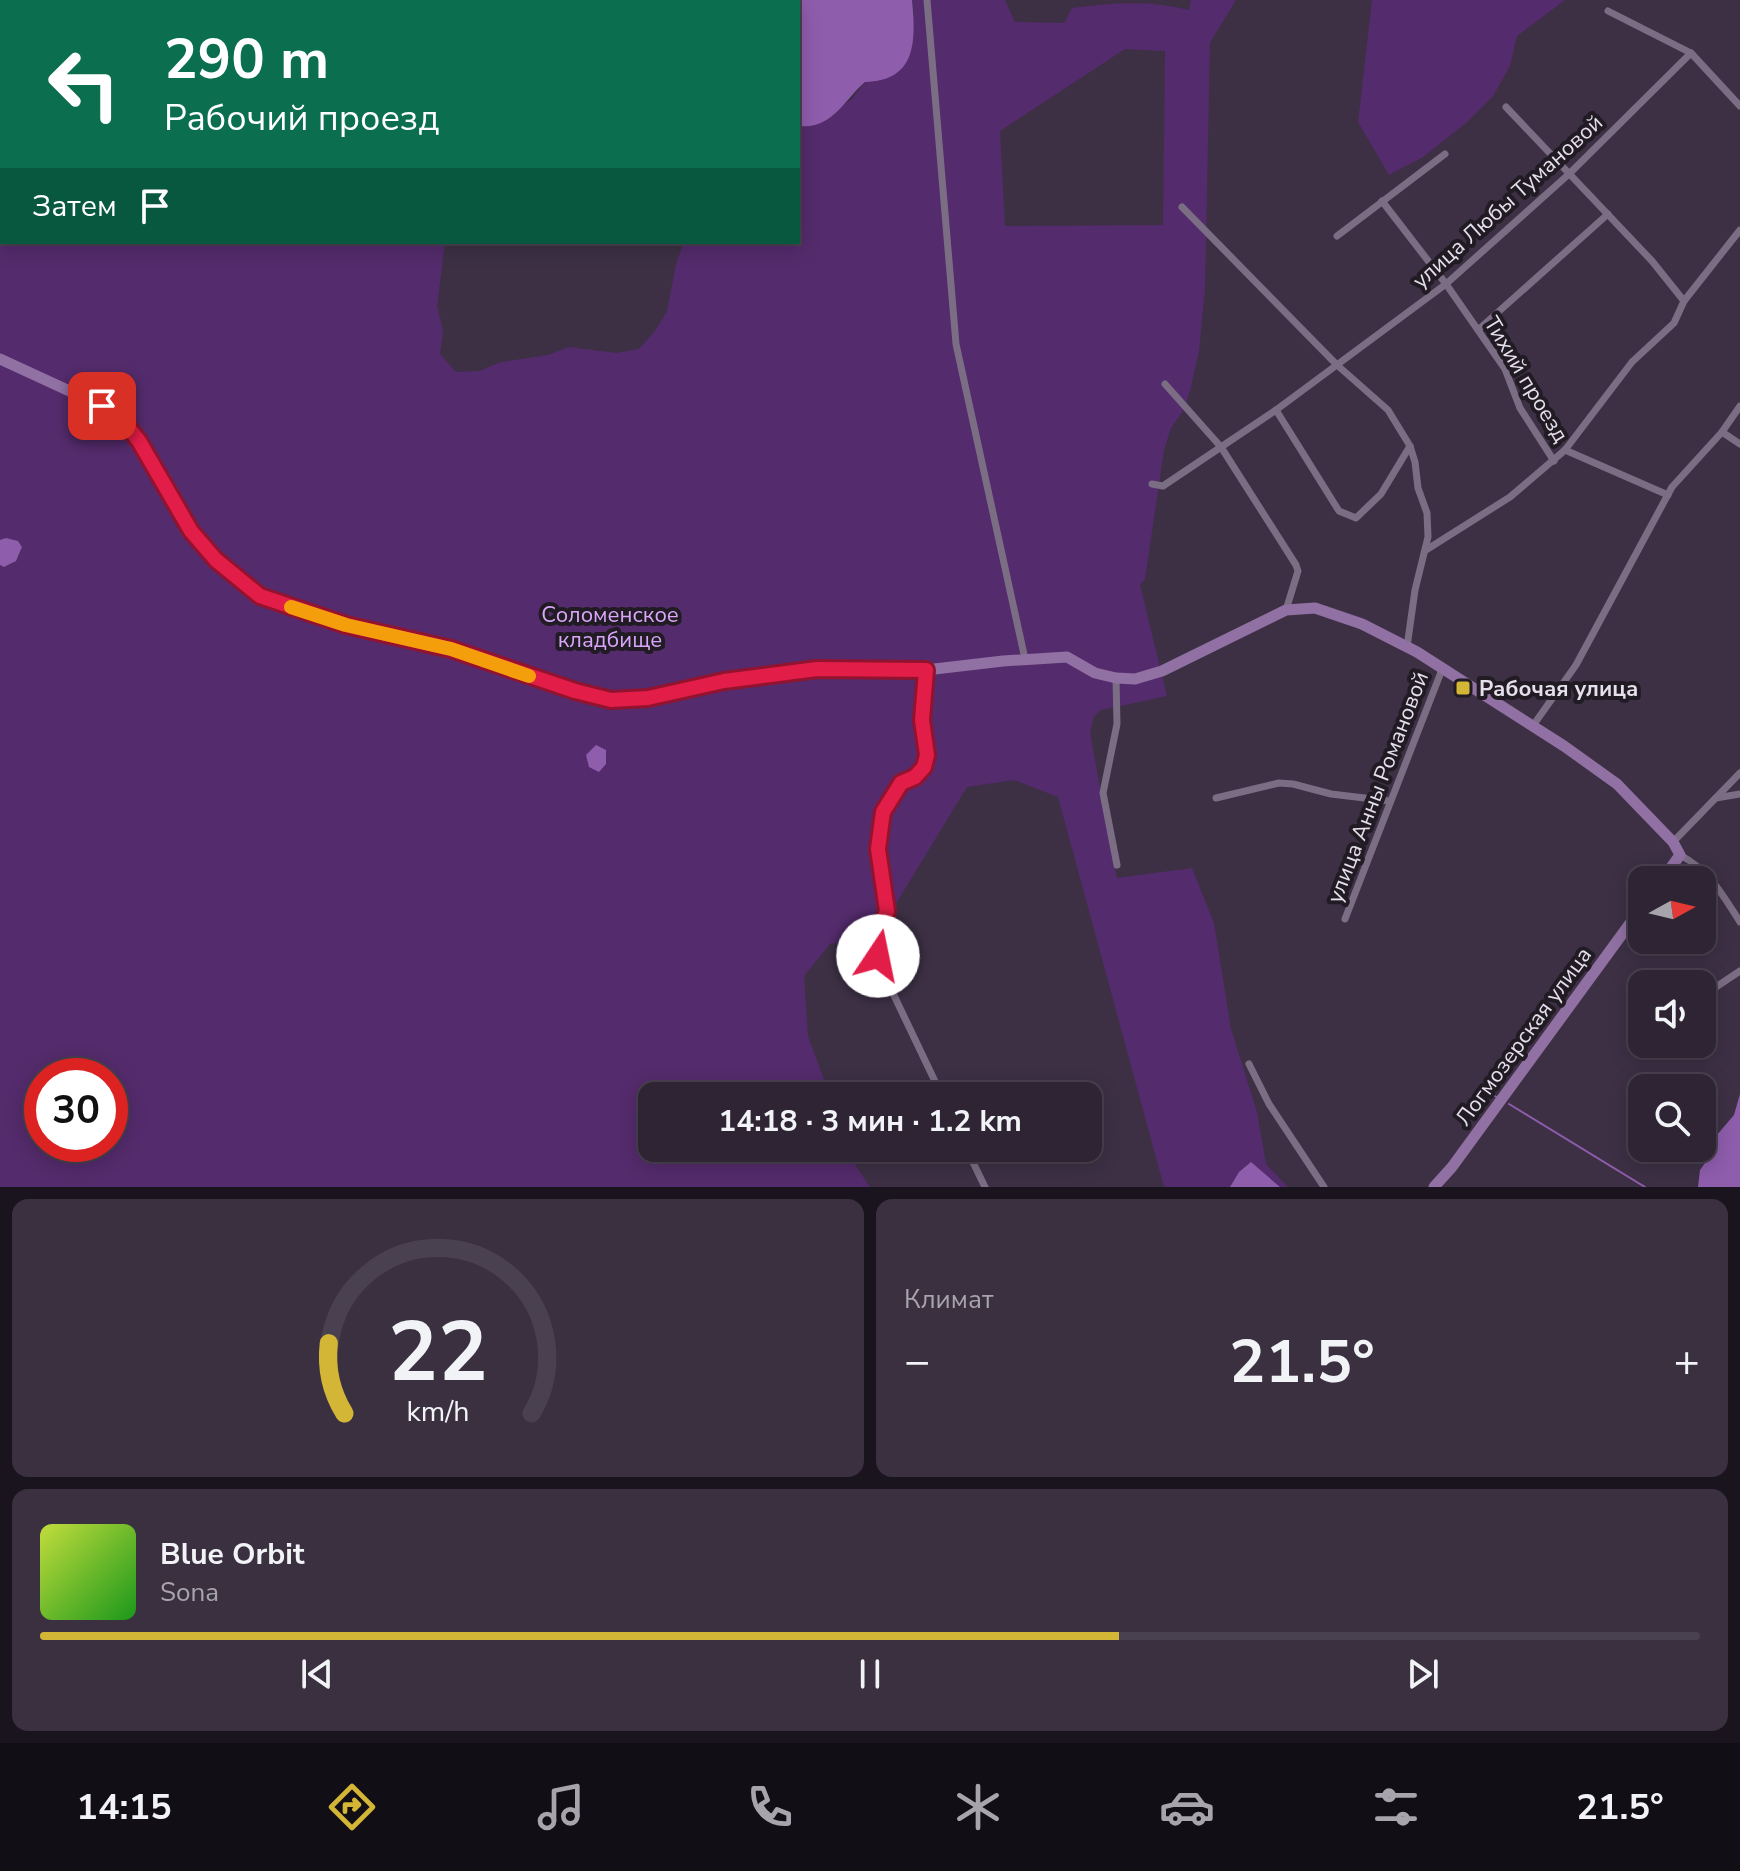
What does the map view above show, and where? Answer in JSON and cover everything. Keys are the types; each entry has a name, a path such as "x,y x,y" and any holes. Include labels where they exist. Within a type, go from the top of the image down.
{"street":[{"path":"927,0 956,344 1025,659"},
{"path":"1608,11 1691,53 1740,106"},
{"name":"улица Любы Тумановой","path":"1152,484 1163,486 1276,410 1446,284 1569,174 1691,53"},
{"path":"1506,107 1652,261 1684,301"},
{"path":"1337,236 1445,154"},
{"name":"Тихий проезд","path":"1382,201 1446,284 1505,369 1520,408 1554,461"},
{"path":"1182,207 1337,365 1388,410 1410,446 1418,488 1427,513 1428,537 1415,590 1407,647"},
{"path":"1478,330 1608,214"},
{"path":"1426,550 1510,497 1565,450 1632,362 1674,323 1684,301 1740,230"},
{"path":"0,359 102,406 124,422 139,441 191,531 216,560 260,596 346,625 451,649 611,700 648,698 724,681 804,670 926,670 1067,657 1095,673 1135,679 1162,671 1286,610 1315,608 1332,613 1362,624 1443,667 1617,784 1673,842 1680,855 1698,864 1711,877 1740,922"},
{"path":"1165,384 1221,447 1296,565 1298,571 1286,610"},
{"path":"1532,727 1576,665 1668,495 1740,406"},
{"path":"1276,410 1339,511 1356,518 1381,494 1410,446"},
{"path":"1722,432 1740,444"},
{"path":"1565,450 1668,495"},
{"name":"улица Анны Романовой","path":"1345,919 1443,667"},
{"path":"926,670 922,720 927,755 924,767 915,777 901,783 883,812 878,849 887,911 878,932 876,948 889,985 935,1082"},
{"path":"1116,678 1117,724 1103,793 1117,865"},
{"path":"1673,842 1740,773"},
{"path":"1216,798 1279,783 1331,794 1390,801"},
{"path":"1714,799 1740,794"},
{"path":"1672,866 1680,855"},
{"name":"Логмозерская улица","path":"1434,1187 1452,1167 1628,926"},
{"path":"1716,987 1740,971"},
{"path":"1249,1064 1269,1104 1324,1187"},
{"path":"973,1162 985,1187"}],"green space":[{"name":"Соломенское кладбище","path":"912,0 1005,0 1015,22 1064,23 1072,8 1131,3 1189,10 1191,0 1236,0 1210,43 1205,289 1199,351 1183,411 1171,428 1164,450 1145,579 1140,585 1167,696 1101,710 1094,716 1090,733 1117,878 1192,868 1214,923 1231,1029 1257,1112 1266,1164 1288,1187 1280,1187 1255,1166 1239,1172 1230,1187 1164,1187 1058,797 1014,780 967,787 889,915 857,939 830,944 804,976 808,1036 825,1082 638,1082 638,1162 855,1162 870,1187 0,1187 0,565 4,567 14,562 22,547 18,541 0,540 0,244 445,244 437,306 443,330 440,354 456,372 479,371 501,362 548,355 569,347 616,353 639,349 667,311 683,244 800,244 800,125 851,100 866,81 881,81 914,14","holes":["1125,49 1165,51 1163,225 1005,226 1000,131"]},
{"path":"1372,0 1565,0 1517,36 1510,66 1493,96 1466,123 1423,157 1389,175 1358,122"}],"shaded area":[{"path":"800,0 912,0 913,43 904,66 882,80 865,82 830,118 812,126 801,126"},
{"path":"0,540 18,541 22,547 16,561 4,567 0,565"},
{"path":"596,745 606,750 606,764 599,772 589,767 586,755"},
{"path":"1740,1094 1740,1187 1698,1187 1700,1170 1706,1162 1716,1162 1716,1136 1734,1115"},
{"path":"1251,1162 1280,1187 1230,1187 1239,1172"}],"waterway":[{"path":"1485,1090 1498,1098"},
{"path":"1509,1104 1645,1187"}],"slow traffic":[{"path":"291,607 346,625 451,649 529,676"}],"place":[{"name":"Рабочая улица","path":"1463,688"}],"route":[{"path":"102,406 124,422 139,441 191,531 216,560 260,596 346,625 451,649 611,700 648,698 684,688 763,674 817,669 926,670 922,720 927,755 924,767 915,777 901,783 883,812 878,849 887,911 876,940 878,956"}]}
